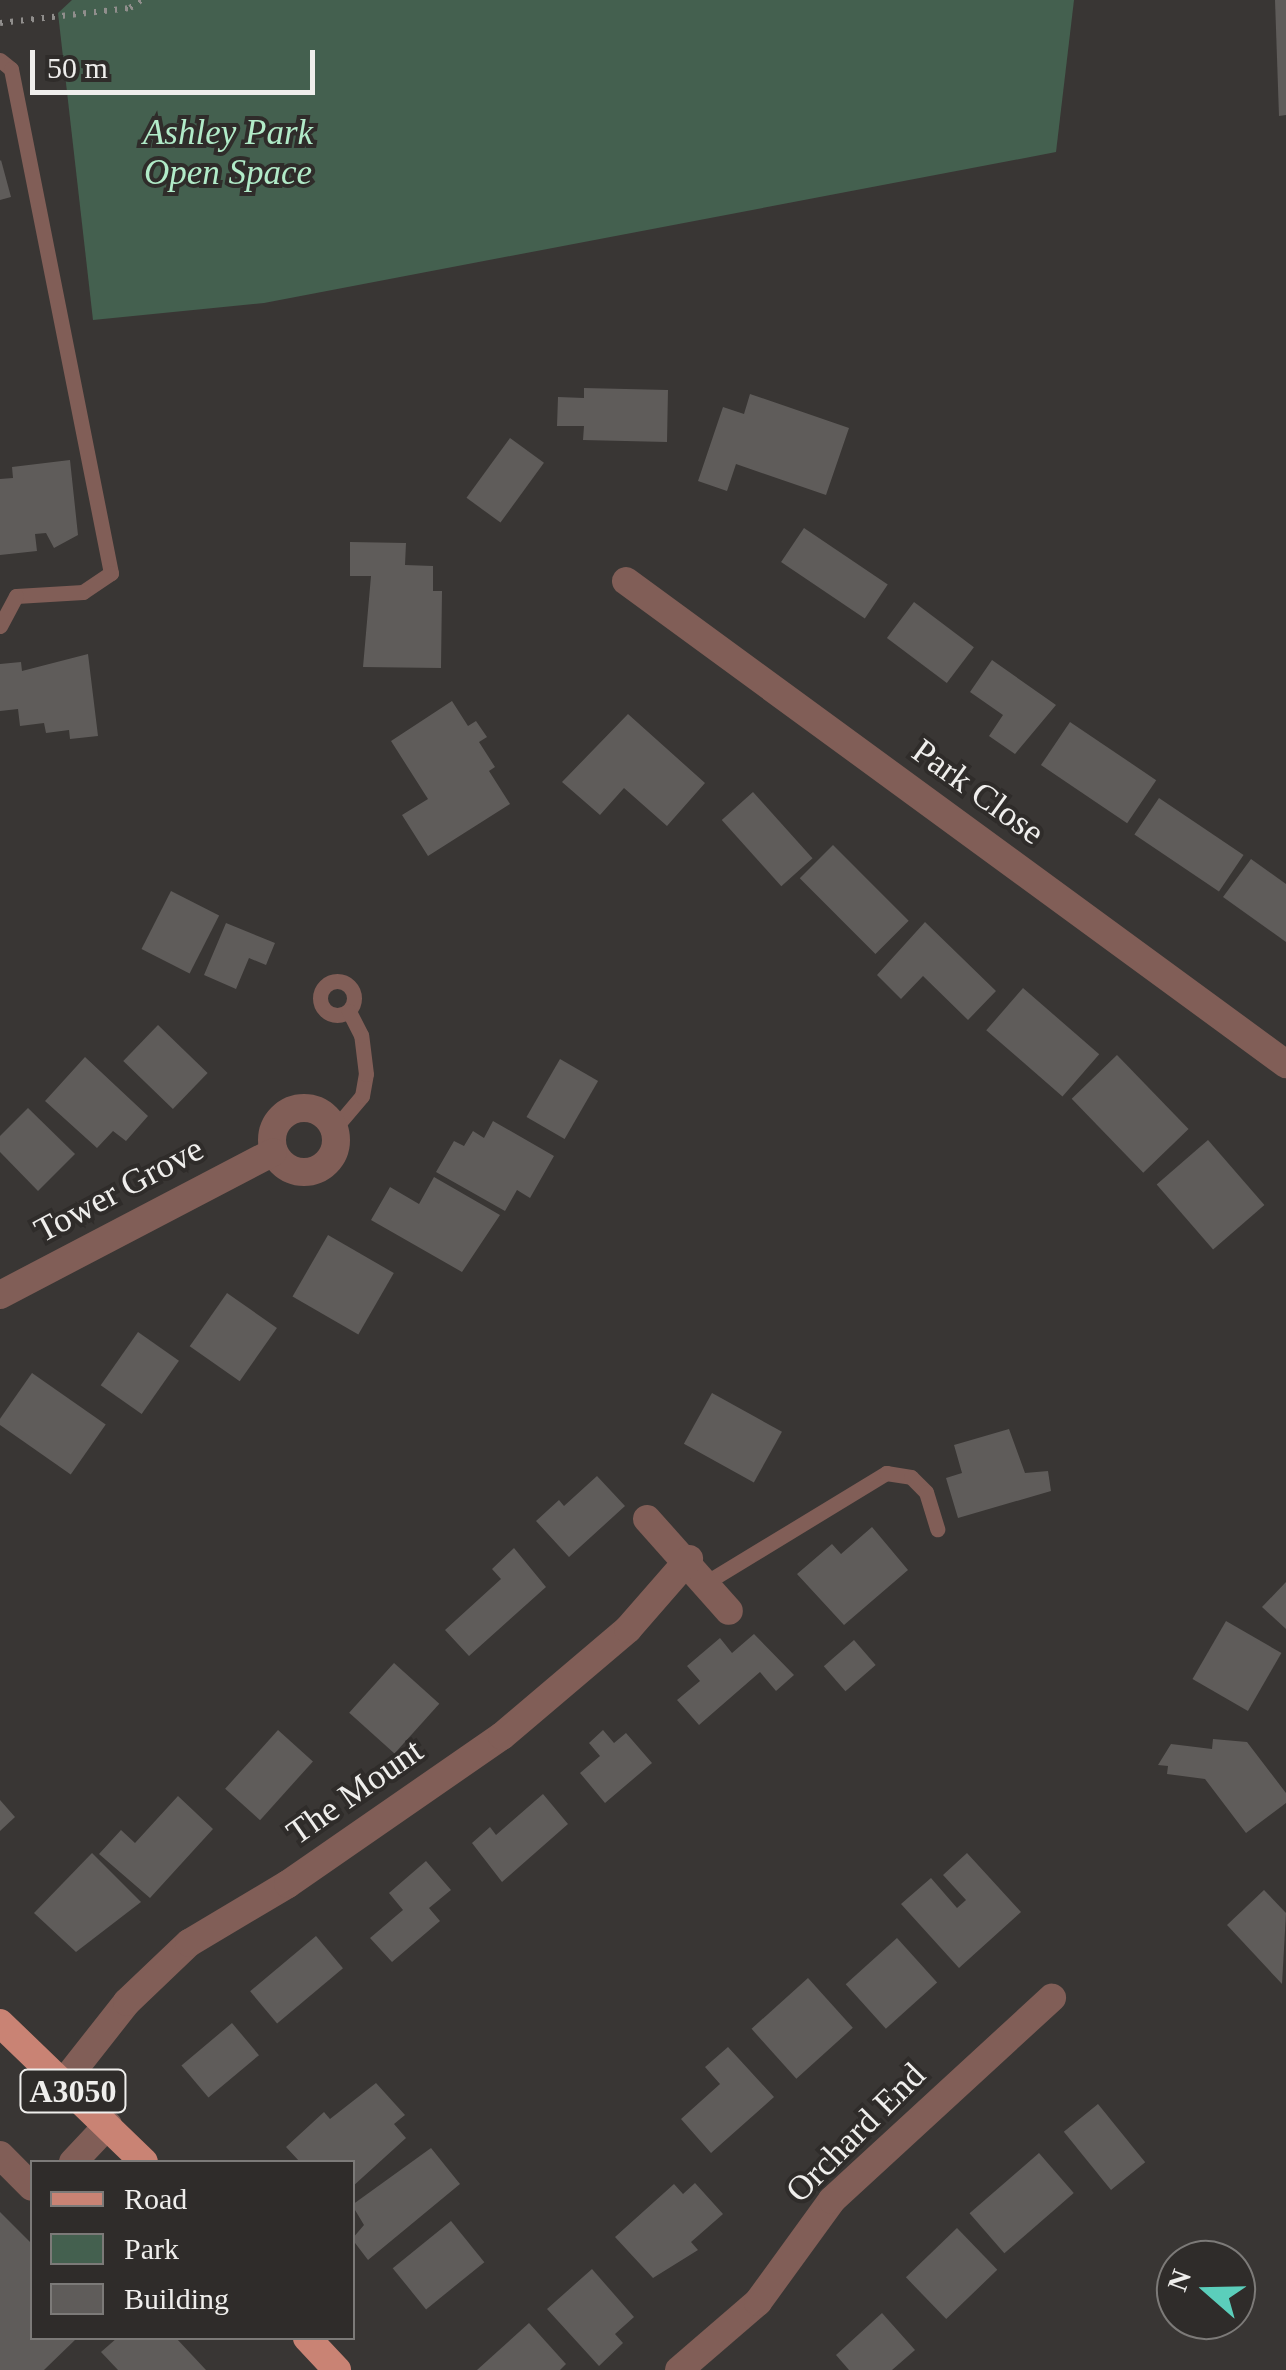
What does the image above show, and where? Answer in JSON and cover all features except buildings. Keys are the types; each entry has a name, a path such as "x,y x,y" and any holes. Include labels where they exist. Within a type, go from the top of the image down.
{"main road":[{"name":"A3050","path":"0,2023 142,2160"},
{"path":"309,2340 338,2370"}],"street":[{"name":"Park Close","path":"626,581 1286,1064"},
{"path":"296,1108 314,1108 334,1129 333,1155 320,1169 302,1174 284,1167 273,1152 280,1117 296,1108"},
{"name":"Tower Grove","path":"0,1295 273,1152"},
{"path":"647,1519 689,1559 729,1611"},
{"name":"The Mount","path":"64,2082 127,2002 189,1942 288,1884 502,1736 628,1629 689,1559"},
{"name":"Orchard End","path":"679,2370 758,2302 832,2200 1052,1998"},
{"path":"75,2160 108,2125"},
{"path":"0,2155 30,2186"}],"lane":[{"path":"0,60 11,69 111,573 83,592 16,596 0,626"},
{"path":"334,1129 362,1096 366,1074 361,1035 348,1011"},
{"path":"707,1582 886,1473 912,1477 926,1492 937,1529"}],"path":[{"path":"0,23 130,8 141,0"}],"green space":[{"name":"Ashley Park Open Space","path":"72,0 1074,0 1056,152 264,303 93,320 58,13"}]}
